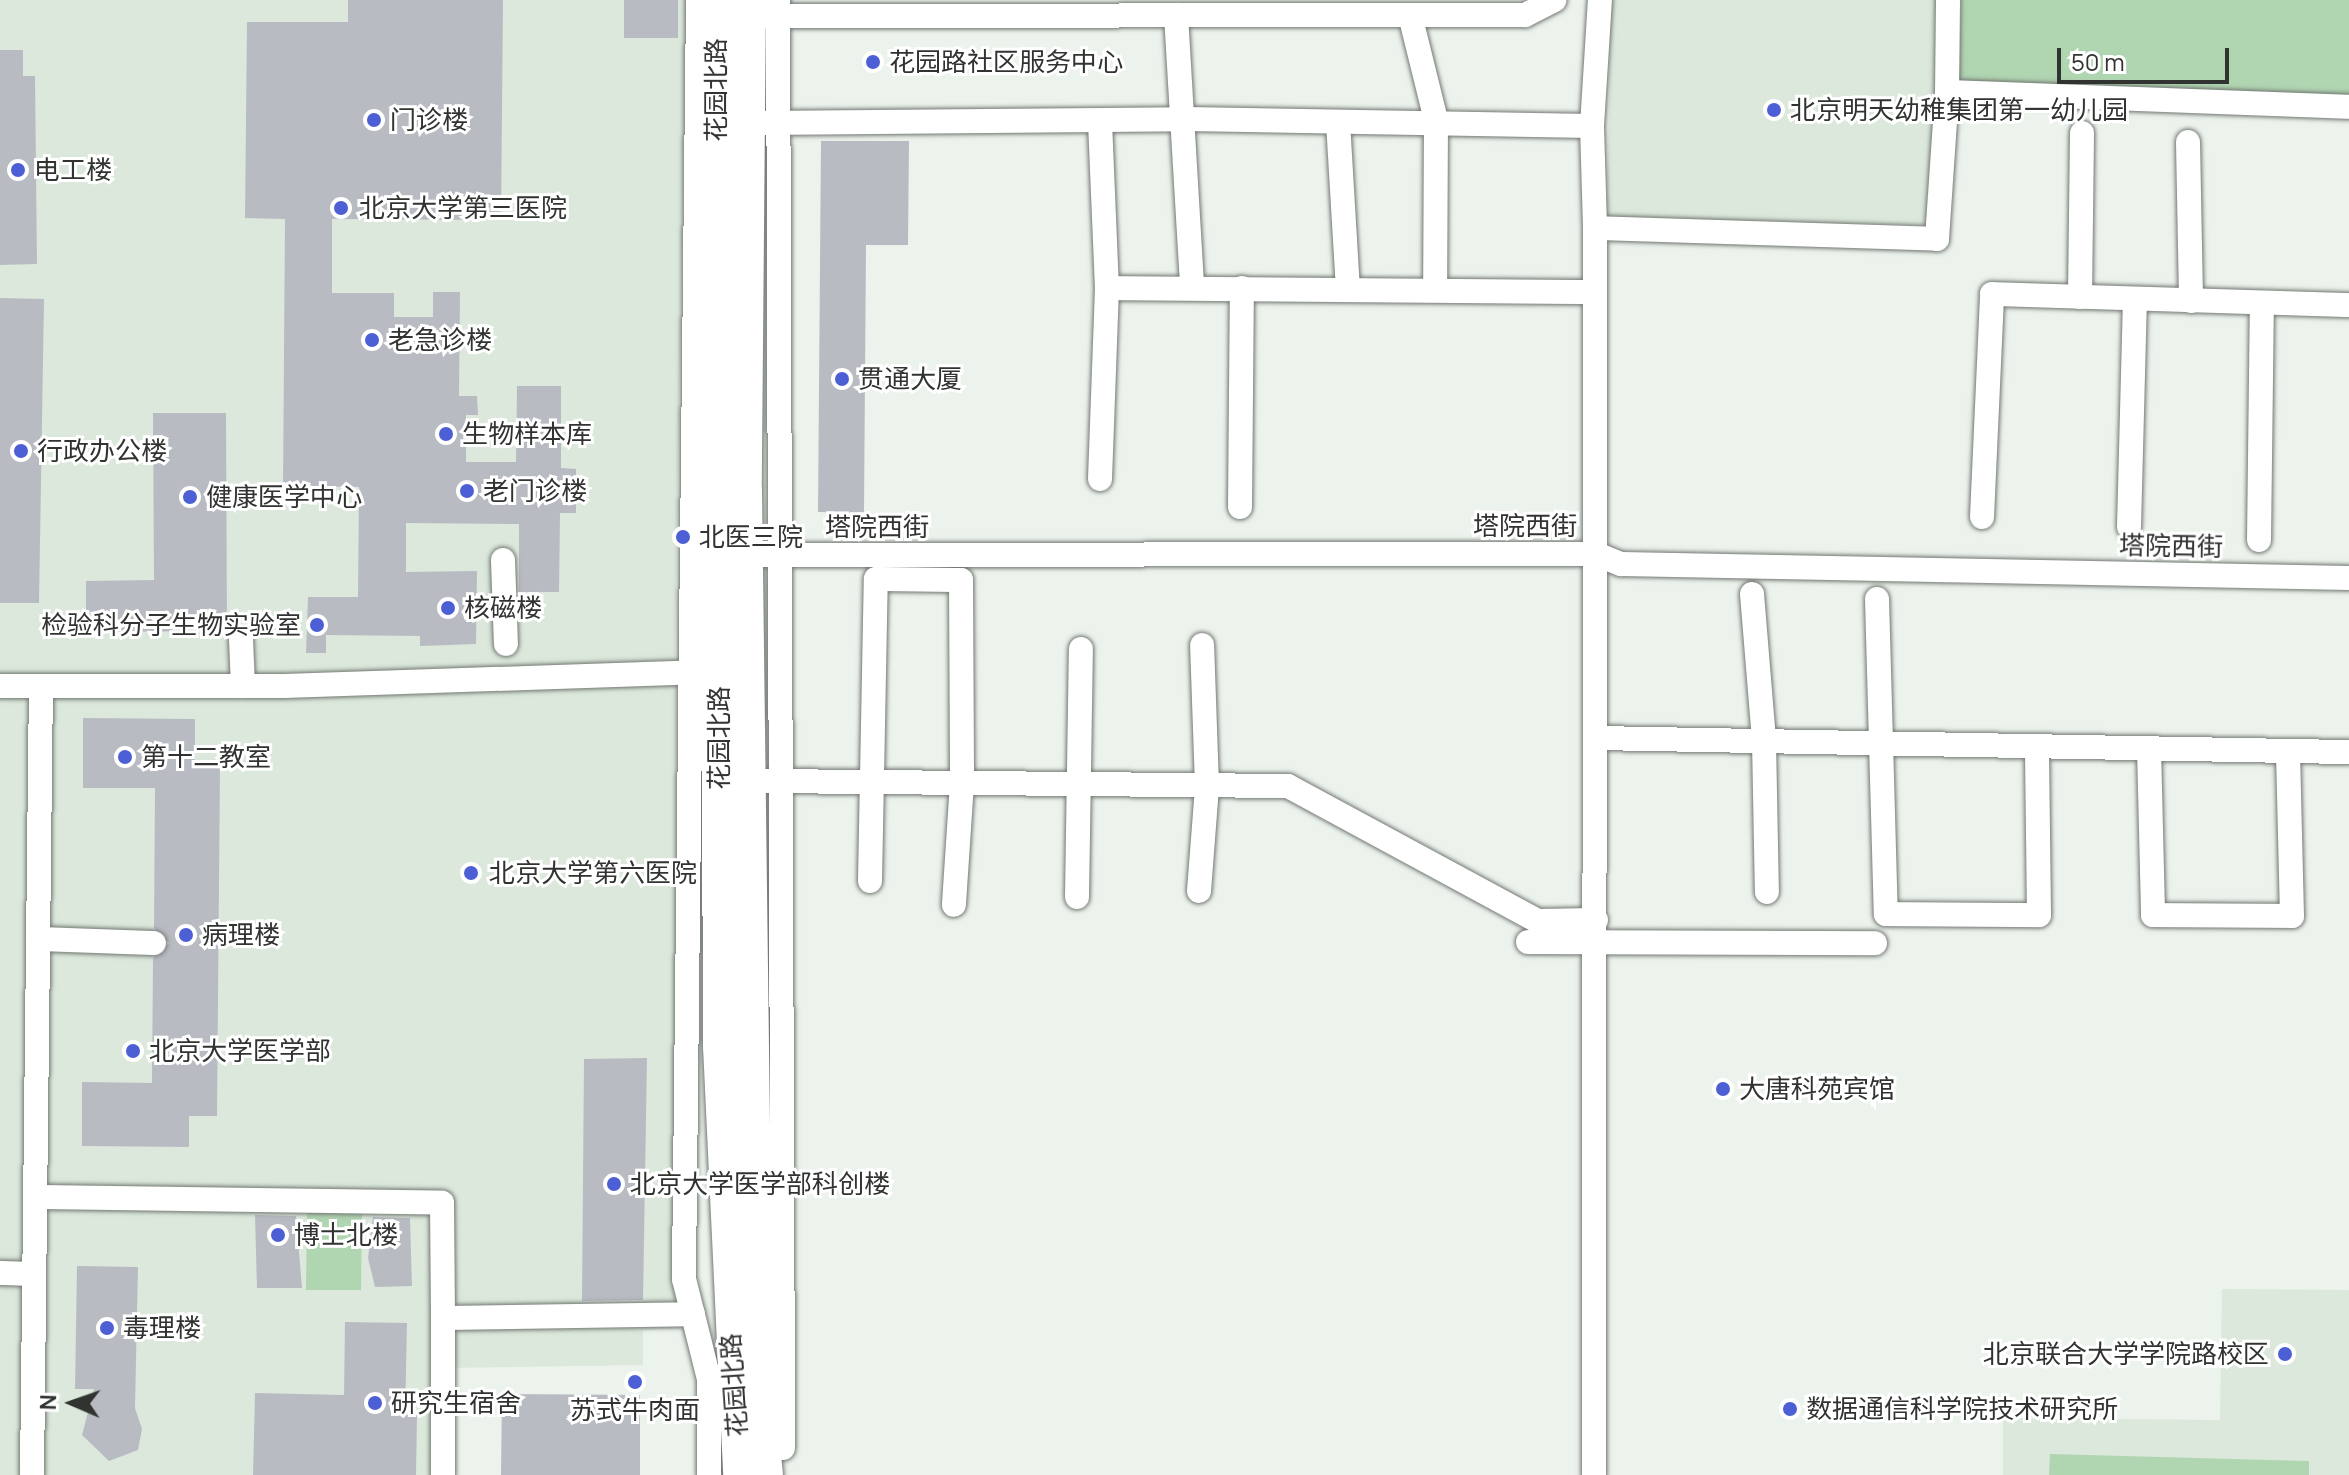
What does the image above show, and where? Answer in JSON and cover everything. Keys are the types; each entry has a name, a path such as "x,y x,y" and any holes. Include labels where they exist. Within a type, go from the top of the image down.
{"street":[{"path":"698,0 705,672 684,1279 709,1379 709,1475"},
{"name":"花园北路","path":"716,0 705,672 740,1475"},
{"path":"763,8 964,7 1176,15 1525,15 1554,0"},
{"path":"1594,1475 1596,554 1592,126 1600,0"},
{"path":"1595,228 1937,239 1947,92 1948,0"},
{"name":"花园北路","path":"763,8 766,781 756,1368 774,1462"},
{"path":"1176,15 1186,119 1192,288"},
{"path":"1410,15 1436,120 1435,290"},
{"path":"1947,92 2349,107"},
{"path":"763,123 1186,119 1436,120 1592,126"},
{"path":"1100,122 1107,288 1100,479"},
{"path":"1338,122 1348,289"},
{"path":"2080,297 2082,133"},
{"path":"2188,142 2191,301"},
{"path":"1107,288 1595,292"},
{"path":"1240,507 1242,288"},
{"path":"1982,517 1992,294 2349,305"},
{"path":"2129,527 2135,299"},
{"path":"2259,540 2262,303"},
{"name":"塔院西街","path":"763,555 1596,554 1621,564 2349,578"},
{"path":"503,560 506,644"},
{"path":"870,881 876,579 961,580 962,783 954,905"},
{"path":"1752,594 1764,741 1767,892"},
{"path":"1877,599 1886,914 2039,915 2037,746"},
{"path":"241,639 243,686"},
{"path":"1199,891 1207,786 1202,645"},
{"path":"1077,897 1083,784 1081,649"},
{"path":"0,686 243,686 705,672"},
{"path":"32,1475 41,687"},
{"path":"1596,738 2349,752"},
{"path":"2149,748 2153,915 2292,916 2288,751"},
{"path":"766,781 1288,786 1538,921 1596,932 1875,943"},
{"path":"1528,942 1596,932"},
{"path":"38,939 154,943"},
{"path":"35,1197 442,1203 443,1475"},
{"path":"0,1273 34,1274"},
{"path":"443,1318 693,1314"}],"shaded area":[{"path":"0,0 686,0 675,644 680,1329 643,1330 643,1365 444,1368 444,1475 0,1475"},
{"name":"北京明天幼稚集团第一幼儿园","path":"1611,0 1941,0 1938,225 1607,219"},
{"name":"北京联合大学学院路校区","path":"2222,1289 2349,1290 2349,1475 2003,1475 2003,1418 2220,1420"}],"green space":[{"path":"1961,0 2349,0 2349,116 1958,107"},
{"path":"307,1211 362,1211 361,1290 306,1290"},
{"path":"2050,1454 2309,1461 2309,1475 2049,1475"}],"building":[{"path":"348,0 503,0 501,220 332,219 332,293 394,293 394,317 433,317 433,292 460,292 459,396 477,396 478,415 466,415 466,462 516,462 517,386 561,386 561,468 576,469 576,513 560,513 559,592 519,592 519,524 406,523 406,572 477,571 476,644 420,646 420,636 326,635 326,653 306,653 308,597 358,597 359,487 283,486 285,219 245,218 247,22 348,22"},
{"path":"624,0 678,0 678,38 624,38"},
{"name":"电工楼","path":"0,50 23,50 23,76 35,76 37,264 0,265"},
{"name":"贯通大厦","path":"821,141 909,141 908,245 866,245 864,513 818,512"},
{"name":"行政办公楼","path":"0,298 44,299 39,603 0,603"},
{"name":"健康医学中心","path":"153,413 226,413 227,631 86,632 86,581 154,580"},
{"name":"病理楼","path":"83,718 195,719 195,767 220,767 217,1116 189,1116 189,1147 82,1146 82,1082 152,1083 153,958 169,943 154,928 155,788 83,788"},
{"name":"北京大学医学部科创楼","path":"647,1058 643,1300 582,1301 584,1059"},
{"name":"博士北楼","path":"255,1215 296,1216 302,1288 257,1288"},
{"path":"373,1217 410,1218 412,1286 375,1287 368,1258"},
{"name":"毒理楼","path":"77,1266 138,1267 135,1408 142,1429 138,1450 109,1461 82,1435 94,1389 75,1389"},
{"name":"研究生宿舍","path":"345,1322 407,1323 405,1415 417,1415 416,1475 253,1475 255,1393 344,1395"},
{"path":"502,1394 640,1395 640,1475 501,1475"}],"place":[{"name":"花园路社区服务中心","path":"873,62"},
{"name":"北京明天幼稚集团第一幼儿园","path":"1774,110"},
{"name":"门诊楼","path":"374,120"},
{"name":"电工楼","path":"18,170"},
{"name":"北京大学第三医院","path":"341,208"},
{"name":"老急诊楼","path":"372,340"},
{"name":"贯通大厦","path":"842,379"},
{"name":"生物样本库","path":"446,434"},
{"name":"行政办公楼","path":"21,451"},
{"name":"老门诊楼","path":"467,491"},
{"name":"健康医学中心","path":"190,497"},
{"name":"北医三院","path":"683,537"},
{"name":"核磁楼","path":"448,608"},
{"name":"检验科分子生物实验室","path":"317,625"},
{"name":"第十二教室","path":"125,757"},
{"name":"北京大学第六医院","path":"471,873"},
{"name":"病理楼","path":"186,935"},
{"name":"北京大学医学部","path":"133,1051"},
{"name":"大唐科苑宾馆","path":"1723,1089"},
{"name":"北京大学医学部科创楼","path":"614,1184"},
{"name":"博士北楼","path":"278,1235"},
{"name":"毒理楼","path":"107,1328"},
{"name":"北京联合大学学院路校区","path":"2285,1354"},
{"name":"苏式牛肉面","path":"635,1382"},
{"name":"研究生宿舍","path":"375,1403"},
{"name":"数据通信科学院技术研究所","path":"1790,1409"}]}
